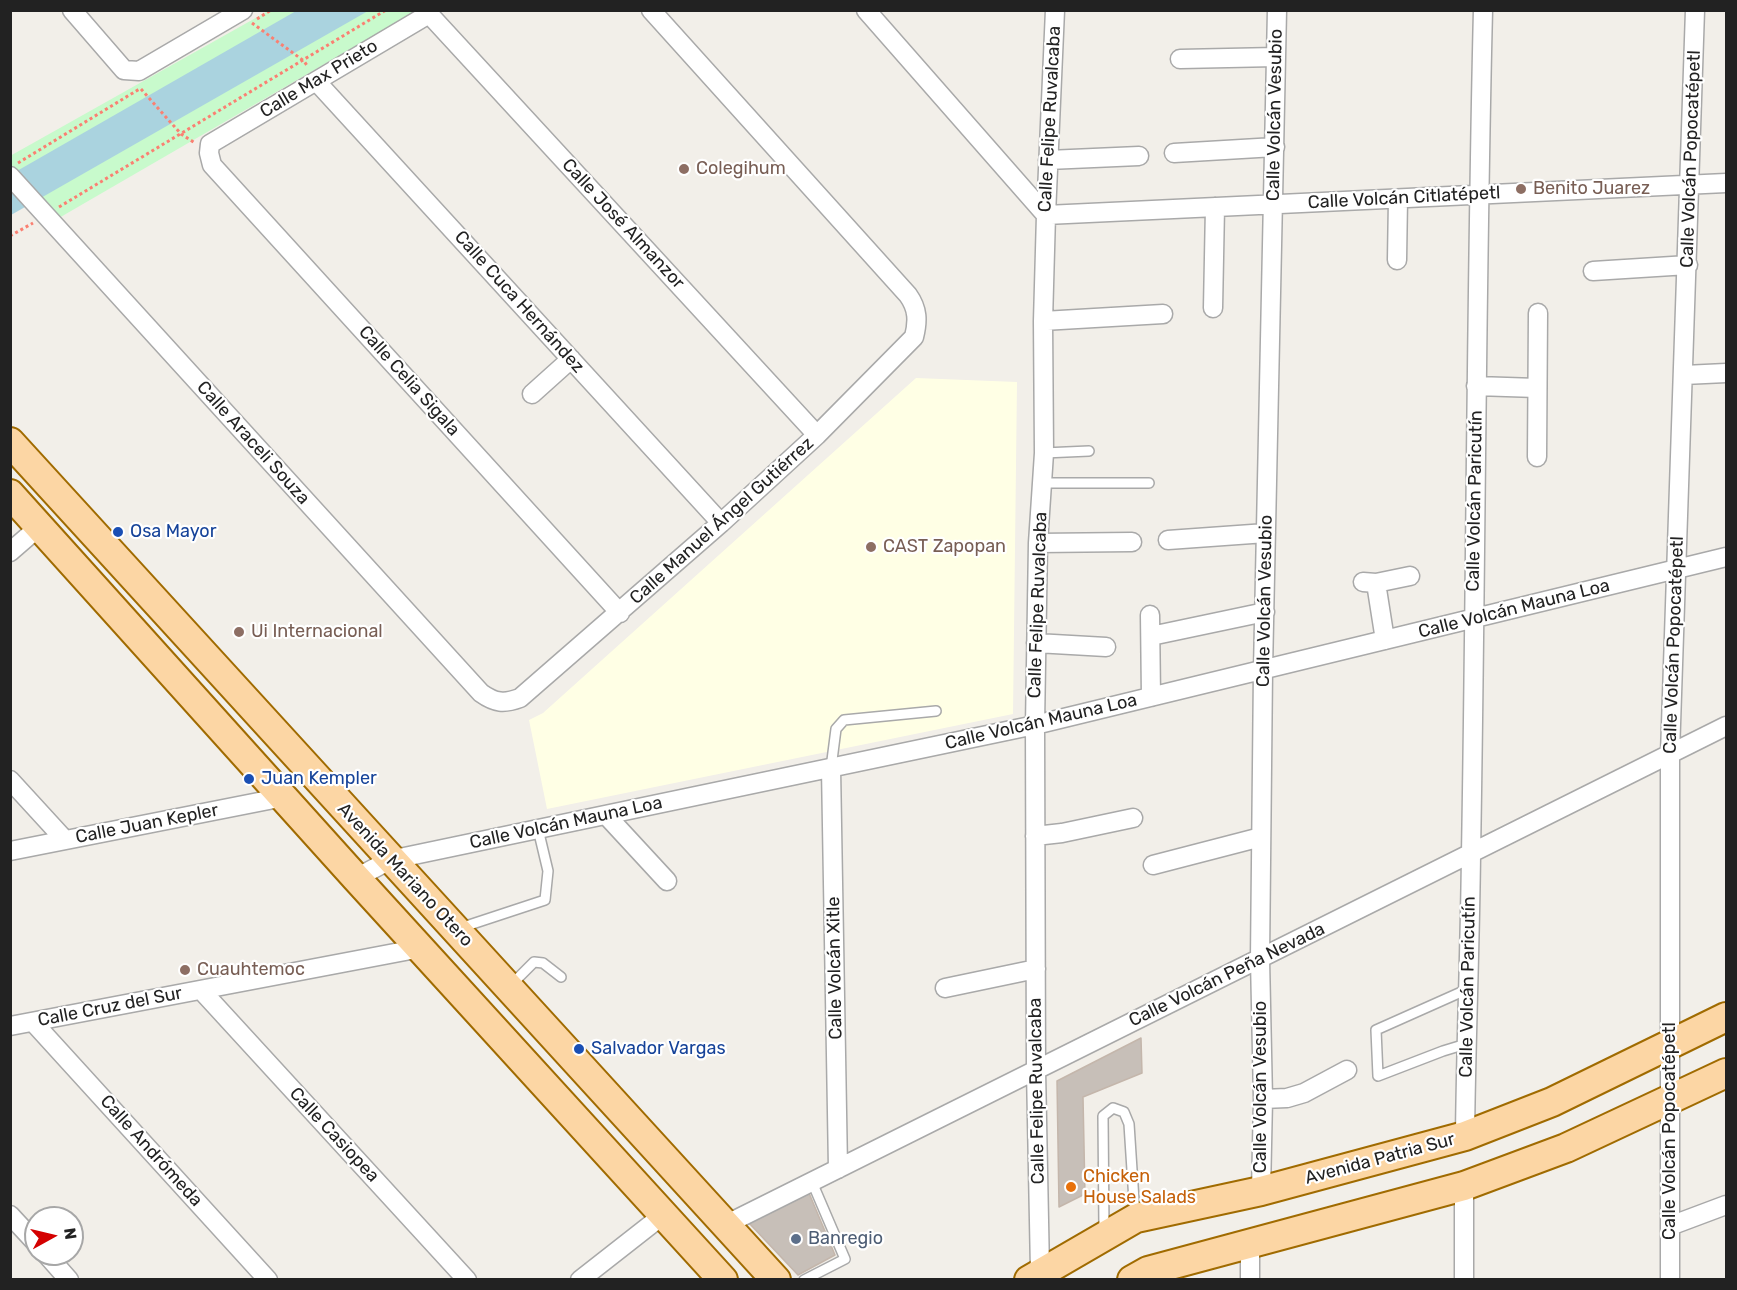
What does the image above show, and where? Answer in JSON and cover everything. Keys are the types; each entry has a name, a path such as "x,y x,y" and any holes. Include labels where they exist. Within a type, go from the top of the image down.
{"main road":[{"name":"Avenida Mariano Otero","path":"10,442 776,1280"},
{"name":"Avenida Mariano Otero","path":"10,494 723,1280"},
{"name":"Avenida Patria Sur","path":"1034,1275 1136,1218 1261,1191 1465,1136 1552,1102 1726,1017"},
{"path":"1132,1280 1148,1271 1464,1186 1566,1148 1726,1073"}],"street":[{"path":"72,10 124,70 140,80 247,17"},
{"name":"Calle Manuel Ángel Gutiérrez","path":"500,703 520,699 721,523 817,435 914,337 917,325 914,304 908,295 651,10"},
{"path":"866,10 1046,215"},
{"name":"Calle Felipe Ruvalcaba","path":"1034,1275 1036,643 1038,543 1044,453 1043,321 1046,215 1055,10"},
{"name":"Calle Volcán Vesubio","path":"1261,1191 1263,1099 1260,959 1263,670 1277,10"},
{"name":"Calle Volcán Paricutín","path":"1465,1136 1472,853 1476,386 1484,10"},
{"name":"Calle Volcán Popocatépetl","path":"1670,1280 1670,754 1691,185 1695,10"},
{"name":"Calle Max Prieto","path":"210,144 429,14"},
{"name":"Calle José Almanzor","path":"429,14 817,435"},
{"path":"1180,59 1276,57"},
{"name":"Calle Cuca Hernández","path":"316,81 721,523"},
{"name":"Calle Celia Sigala","path":"210,144 208,153 212,165 620,613"},
{"path":"1174,153 1275,147"},
{"path":"1048,160 1140,156"},
{"name":"Calle Araceli Souza","path":"10,176 481,693 500,703"},
{"name":"Calle Volcán Citlatépetl","path":"1046,215 1726,183"},
{"path":"1397,260 1398,199"},
{"path":"1213,308 1215,207"},
{"path":"1593,271 1688,265"},
{"path":"1537,457 1538,313"},
{"path":"1043,321 1163,314"},
{"path":"532,394 571,359"},
{"path":"1683,375 1726,374"},
{"path":"1476,386 1537,388"},
{"path":"10,552 40,526"},
{"path":"1168,540 1266,533"},
{"path":"1038,543 1132,542"},
{"name":"Calle Volcán Mauna Loa","path":"356,878 390,860 1035,725 1726,557"},
{"path":"1385,640 1370,583 1410,576"},
{"path":"1151,636 1265,612"},
{"path":"1150,615 1151,697"},
{"path":"1036,643 1106,647"},
{"name":"Calle Volcán Peña Nevada","path":"727,1224 1726,726"},
{"name":"Calle Volcán Xitle","path":"831,768 838,1169"},
{"path":"10,780 65,840"},
{"name":"Calle Juan Kepler","path":"10,851 285,797"},
{"path":"606,815 667,881"},
{"path":"1035,836 1062,833 1133,818"},
{"path":"1153,865 1261,837"},
{"name":"Calle Cruz del Sur","path":"10,1026 421,948"},
{"path":"945,988 1036,969"},
{"name":"Calle Casiopea","path":"201,990 466,1280"},
{"name":"Calle Andrómeda","path":"33,1022 268,1280"},
{"path":"1263,1099 1287,1098 1304,1093 1347,1070"},
{"path":"1464,1186 1464,1280"},
{"path":"1670,1226 1726,1205"},
{"path":"10,1215 24,1230"},
{"path":"580,1280 663,1215"},
{"path":"1250,1244 1250,1280"},
{"path":"57,1266 69,1280"}],"lane":[{"path":"1044,453 1089,451"},
{"path":"1042,483 1149,483"},
{"path":"831,768 836,729 844,720 936,711"},
{"path":"455,930 545,900 548,871 538,829"},
{"path":"509,988 534,962 543,963 561,977"},
{"path":"1466,1044 1378,1076 1376,1030 1468,989"},
{"path":"1104,1236 1103,1116 1113,1108 1124,1112 1129,1124 1136,1218"},
{"path":"804,1280 844,1259 812,1182"}],"path":[{"path":"10,236 41,210 182,134 386,10"},
{"path":"247,17 304,61"},
{"path":"140,80 182,134"}],"shaded area":[{"name":"CAST Zapopan","path":"916,378 1017,382 1013,714 547,809 529,720 543,713"}],"green space":[{"path":"268,11 416,11 52,222 11,170 10,156"}],"water":[{"path":"296,11 368,11 11,215 10,175"}],"building":[{"path":"1141,1038 1142,1073 1083,1097 1085,1194 1059,1207 1057,1081"},
{"name":"Banregio","path":"809,1193 835,1255 798,1275 748,1222"}],"place":[{"name":"Colegihum","path":"684,169"},
{"name":"Benito Juarez","path":"1521,189"},
{"name":"Osa Mayor","path":"118,532"},
{"name":"CAST Zapopan","path":"871,547"},
{"name":"Ui Internacional","path":"239,632"},
{"name":"Juan Kempler","path":"249,779"},
{"name":"Cuauhtemoc","path":"185,970"},
{"name":"Salvador Vargas","path":"579,1049"},
{"name":"Chicken House Salads","path":"1071,1187"},
{"name":"Banregio","path":"796,1239"}]}
